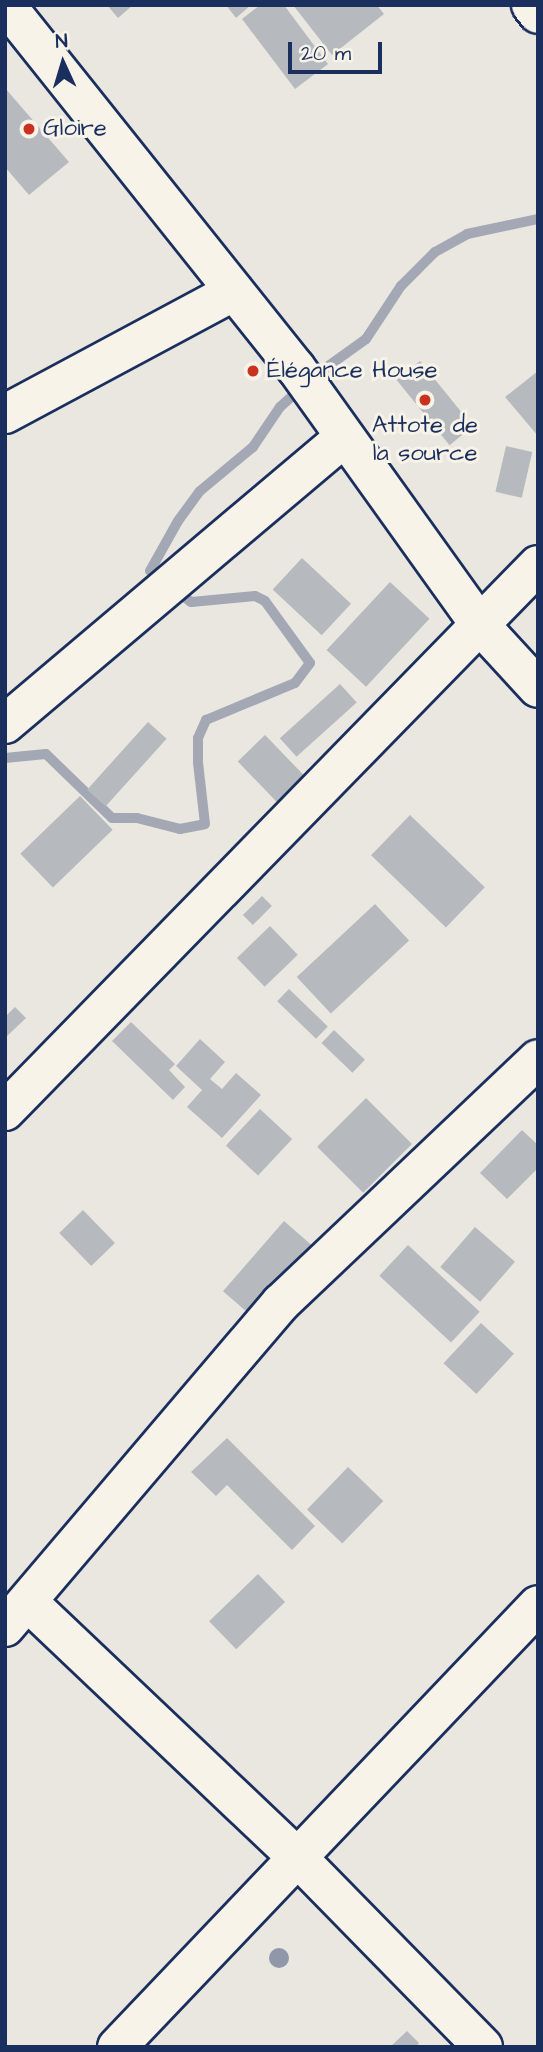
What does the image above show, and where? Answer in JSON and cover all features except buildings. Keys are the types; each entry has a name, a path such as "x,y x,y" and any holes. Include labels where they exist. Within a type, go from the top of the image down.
{"street":[{"path":"531,5 538,14"},
{"path":"7,9 296,368 481,626 538,688"},
{"path":"5,414 233,291"},
{"path":"5,724 344,438"},
{"path":"5,1111 538,565"},
{"path":"483,2047 299,1859 17,1614 281,1303 538,1059"},
{"path":"117,2047 299,1859 538,1605"}],"waterway":[{"path":"313,377 366,339 401,286 435,252 467,234 538,219"},
{"path":"163,581 150,571 178,521 200,491 253,447 280,407 302,387"},
{"path":"5,758 46,754 112,818 137,818 180,829 205,824 198,738 206,720 295,683 310,663 265,601 255,596 191,602 175,590"}],"place":[{"name":"Gloire","path":"29,129"},
{"name":"Élégance House","path":"253,371"},
{"name":"Attote de la source","path":"425,400"}]}
